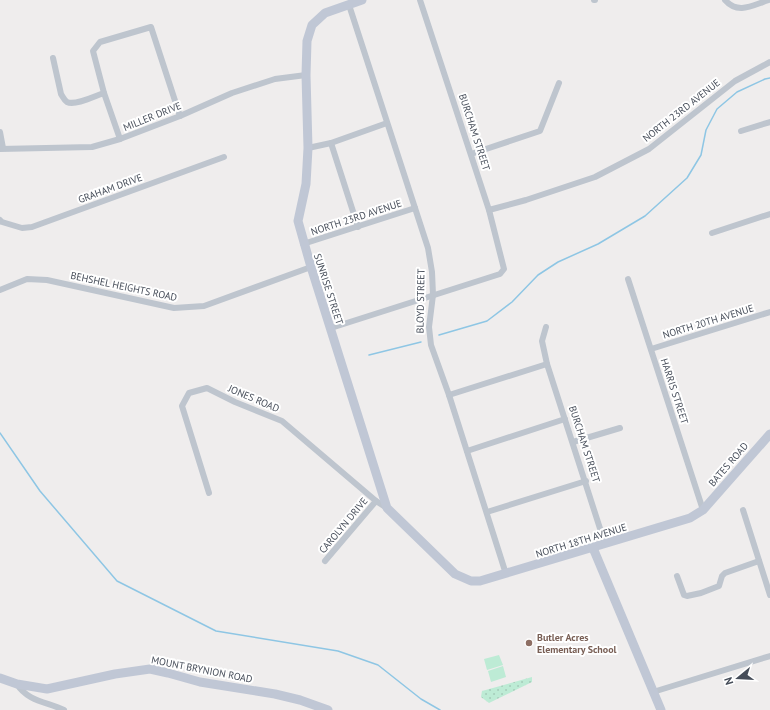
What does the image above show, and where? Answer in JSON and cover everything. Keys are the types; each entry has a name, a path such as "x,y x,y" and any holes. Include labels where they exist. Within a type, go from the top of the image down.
{"street":[{"name":"SUNRISE STREET","path":"362,0 325,12 312,25 307,41 306,75 308,148 306,184 298,221 310,267 331,328 387,508 447,567 455,574 463,578"},
{"name":"BURCHAM STREET","path":"420,0 489,210 504,265 503,271 500,274 432,295"},
{"path":"725,0 730,6 747,8 770,0"},
{"name":"BLOYD STREET","path":"349,5 431,261 432,295 429,327 430,341 449,395 506,574"},
{"path":"120,139 104,94 93,51 100,42 151,26 180,116"},
{"path":"53,58 61,94 67,102 76,103 104,94"},
{"name":"NORTH 23RD AVENUE","path":"489,210 526,200 595,177 649,149 735,81 770,62"},
{"name":"MILLER DRIVE","path":"2,148 92,147 120,139 180,116 232,93 275,78 306,75"},
{"path":"471,154 540,131 559,83"},
{"path":"741,131 770,122"},
{"path":"308,148 331,143 387,123"},
{"path":"0,132 2,148"},
{"path":"331,143 358,227"},
{"name":"GRAHAM DRIVE","path":"1,221 22,228 32,228 224,157"},
{"name":"NORTH 23RD AVENUE","path":"303,244 415,208"},
{"path":"712,233 770,214"},
{"name":"BEHSHEL HEIGHTS ROAD","path":"0,290 27,279 47,280 174,308 204,306 310,267"},
{"name":"HARRIS STREET","path":"628,279 703,510"},
{"path":"331,328 432,295"},
{"name":"NORTH 20TH AVENUE","path":"651,349 770,312"},
{"name":"BURCHAM STREET","path":"546,327 542,340 547,364 586,481 605,544"},
{"path":"449,395 547,364"},
{"name":"JONES ROAD","path":"209,493 182,406 189,393 207,388 235,402 282,421 376,501 387,508"},
{"path":"467,451 565,419"},
{"path":"573,442 620,428"},
{"name":"BATES ROAD","path":"703,510 770,434"},
{"path":"487,512 586,481"},
{"name":"CAROLYN DRIVE","path":"325,562 376,501"},
{"name":"NORTH 18TH AVENUE","path":"463,578 471,581 480,581 506,574 690,518 703,510"},
{"path":"742,510 770,595"},
{"path":"593,548 653,692 658,709"},
{"path":"677,576 682,593 687,596 714,589 719,586 722,576 725,573 759,561"},
{"path":"653,692 770,656"},
{"name":"MOUNT BRYNION ROAD","path":"0,678 17,684 47,689 114,674 150,669 200,682 275,694 300,700 328,710"},
{"path":"17,684 21,691 28,697 64,710"}],"green space":[{"path":"499,655 503,665 487,670 484,659"},
{"path":"503,666 506,677 491,682 488,671"},
{"path":"532,677 532,682 489,703 481,697 482,691"}],"waterway":[{"path":"439,335 487,321 512,302 538,275 558,262 598,244 645,216 687,178 701,155 706,130 717,109 737,92 770,78"},
{"path":"369,355 421,342"},
{"path":"0,433 40,491 117,581 216,631 338,651 378,665 421,699 440,710"}],"place":[{"name":"Butler Acres Elementary School","path":"529,643"}]}
